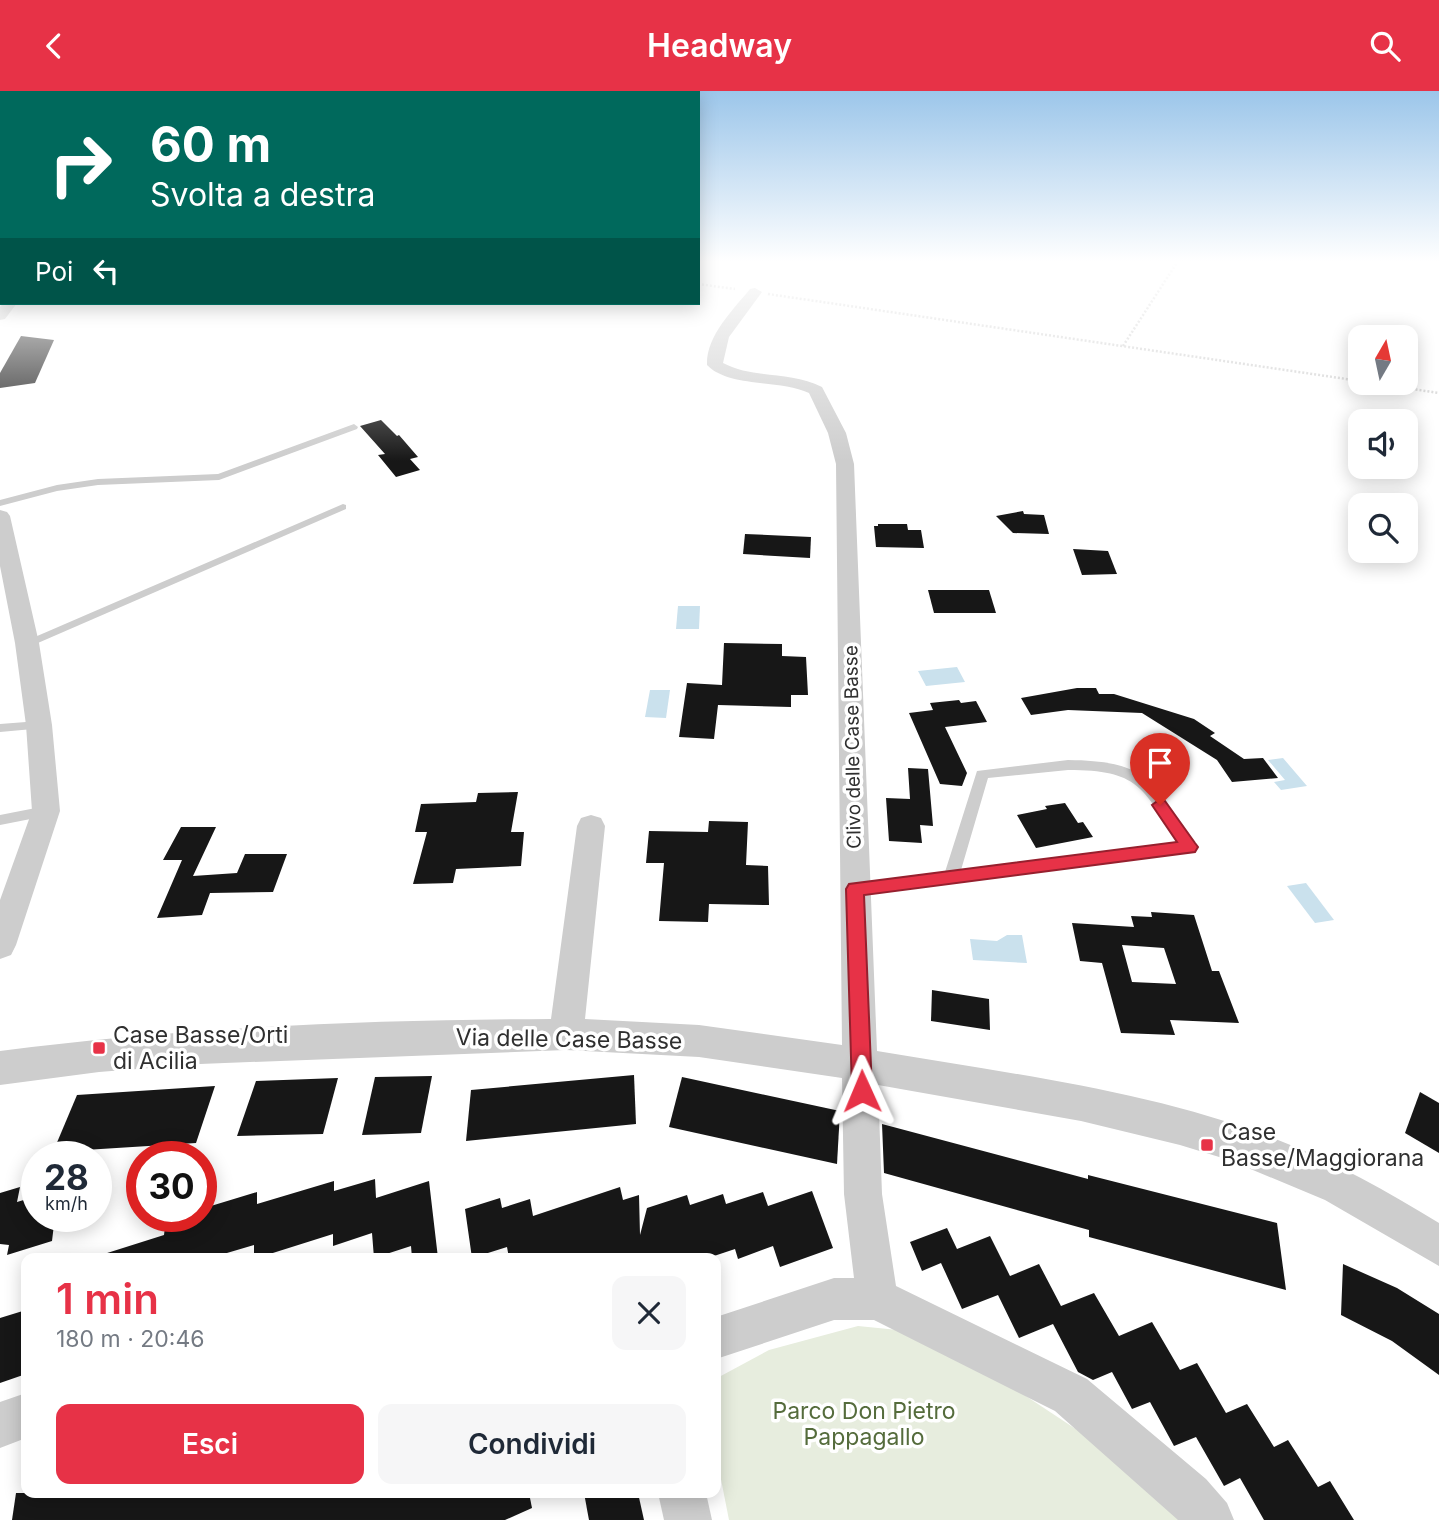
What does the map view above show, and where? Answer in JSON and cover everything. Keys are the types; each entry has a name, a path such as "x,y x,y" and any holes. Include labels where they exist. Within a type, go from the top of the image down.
{"street":[{"name":"Clivo delle Case Basse","path":"730,328 719,343 714,358 715,365 730,371 796,381 816,390 836,433 845,464 862,1066 863,1194 877,1299"},
{"path":"0,516 27,643 39,725 46,811 0,945"},
{"name":"Via delle Case Basse","path":"566,1034 591,826"},
{"name":"Via delle Case Basse","path":"0,1068 78,1058 205,1048 566,1034 696,1040 764,1048 1082,1104 1214,1135 1322,1178 1439,1246"},
{"path":"721,1336 834,1299 877,1299 1071,1395 1189,1496 1210,1520"},
{"path":"0,1425 21,1418"},
{"path":"683,1498 688,1520"}],"lane":[{"path":"0,503 57,488 98,482 219,477 354,427"},
{"path":"27,643 343,507"},
{"path":"0,728 39,725"},
{"path":"855,889 951,877 964,875 1189,847 1145,784 1117,769 1075,765 982,774 951,877"},
{"path":"0,820 46,811"}],"path":[{"path":"998,328 1348,379"},
{"path":"1123,346 1135,328"},
{"path":"1418,390 1439,393"}],"green space":[{"name":"Parco Don Pietro Pappagallo","path":"858,1326 918,1332 1000,1379 1168,1490 1194,1520 729,1520 721,1479 721,1376 769,1350"}],"water":[{"path":"678,606 700,606 699,629 676,629"},
{"path":"957,667 965,682 926,686 918,671"},
{"path":"650,690 670,690 666,718 645,717"},
{"path":"1283,758 1307,786 1281,790 1274,782 1285,780 1268,760"},
{"path":"1306,883 1334,920 1315,923 1287,886"},
{"path":"1007,935 1022,935 1027,963 973,960 970,939 997,941"}],"building":[{"path":"21,336 54,340 35,383 0,388 0,373"},
{"path":"381,420 399,435 418,457 410,459 420,470 396,477 378,455 385,454 360,426"},
{"path":"1023,511 1024,514 1044,515 1049,534 1013,533 996,516"},
{"path":"907,524 908,530 921,530 924,548 876,547 874,526"},
{"path":"745,534 811,537 810,558 743,554"},
{"path":"1073,549 1108,551 1117,574 1082,575"},
{"path":"928,590 989,590 996,613 934,613"},
{"path":"724,643 782,644 782,656 806,657 808,695 791,695 791,707 718,705 714,739 679,737 687,683 722,685"},
{"path":"1077,688 1096,688 1099,694 1114,694 1194,719 1215,733 1210,736 1244,759 1263,758 1278,778 1232,782 1217,760 1142,713 1068,710 1031,715 1021,698"},
{"path":"959,700 961,703 976,701 987,722 945,727 967,773 962,786 940,784 909,713 933,710 930,703"},
{"path":"908,768 928,769 933,826 920,825 922,843 889,841 886,798 910,799"},
{"path":"518,792 511,832 524,832 521,866 456,869 453,883 413,884 427,832 415,832 421,804 476,802 478,793"},
{"path":"1065,803 1078,823 1083,822 1093,837 1036,848 1017,815"},
{"path":"709,821 748,822 746,865 768,866 769,905 709,904 708,922 659,921 664,863 646,863 649,831 708,832"},
{"path":"181,827 216,827 193,876 237,873 245,854 287,854 273,892 210,893 202,915 157,918 182,860 163,860"},
{"path":"1151,912 1194,915 1212,971 1219,971 1239,1023 1170,1020 1175,1035 1121,1033 1102,963 1080,961 1072,923 1134,927 1131,916 1152,917","holes":["1122,945 1164,948 1176,984 1132,982"]},
{"path":"932,990 989,999 990,1030 931,1021"},
{"path":"634,1075 636,1124 466,1141 471,1090"},
{"path":"432,1076 421,1133 362,1135 375,1077"},
{"path":"682,1077 840,1111 837,1164 669,1127"},
{"path":"338,1078 323,1134 237,1136 256,1081"},
{"path":"215,1086 197,1141 126,1141 126,1147 112,1148 112,1141 58,1141 77,1095"},
{"path":"1420,1092 1439,1103 1439,1153 1405,1133"},
{"path":"882,1124 1088,1179 1088,1175 1277,1223 1286,1290 1089,1237 1089,1230 884,1173"},
{"path":"375,1179 376,1198 429,1181 437,1253 412,1253 411,1246 389,1253 374,1253 372,1233 333,1246 333,1234 273,1253 254,1253 254,1245 227,1253 107,1253 164,1235 164,1232 217,1232 217,1204 257,1192 257,1204 334,1181 334,1191"},
{"path":"20,1187 17,1202 21,1201 21,1232 53,1232 52,1241 7,1255 9,1245 0,1244 0,1193"},
{"path":"620,1187 623,1200 639,1195 640,1235 647,1208 687,1195 690,1205 723,1194 726,1204 763,1192 768,1206 812,1191 833,1248 780,1267 773,1246 738,1259 735,1249 721,1254 508,1253 507,1247 488,1253 471,1253 465,1209 500,1198 502,1208 530,1199 533,1216"},
{"path":"947,1228 957,1249 990,1236 1010,1276 1039,1264 1061,1306 1094,1293 1119,1336 1152,1322 1180,1370 1197,1363 1226,1413 1247,1404 1274,1447 1288,1440 1318,1487 1330,1481 1354,1520 1264,1520 1240,1478 1224,1486 1196,1437 1174,1446 1150,1402 1132,1409 1112,1372 1093,1380 1078,1372 1053,1324 1019,1338 998,1295 962,1309 941,1263 922,1271 910,1242"},
{"path":"1343,1264 1397,1288 1439,1314 1439,1375 1392,1341 1341,1315"},
{"path":"21,1312 21,1376 0,1383 0,1318"},
{"path":"16,1493 21,1493 21,1498 530,1498 532,1508 505,1520 12,1520"},
{"path":"585,1498 639,1498 644,1520 589,1520"}],"place":[{"name":"Case Basse/Orti di Acilia","path":"99,1048"},
{"name":"Case Basse/Maggiorana","path":"1207,1145"}],"route":[{"path":"862,1091 855,889 1189,847 1160,805"}]}
